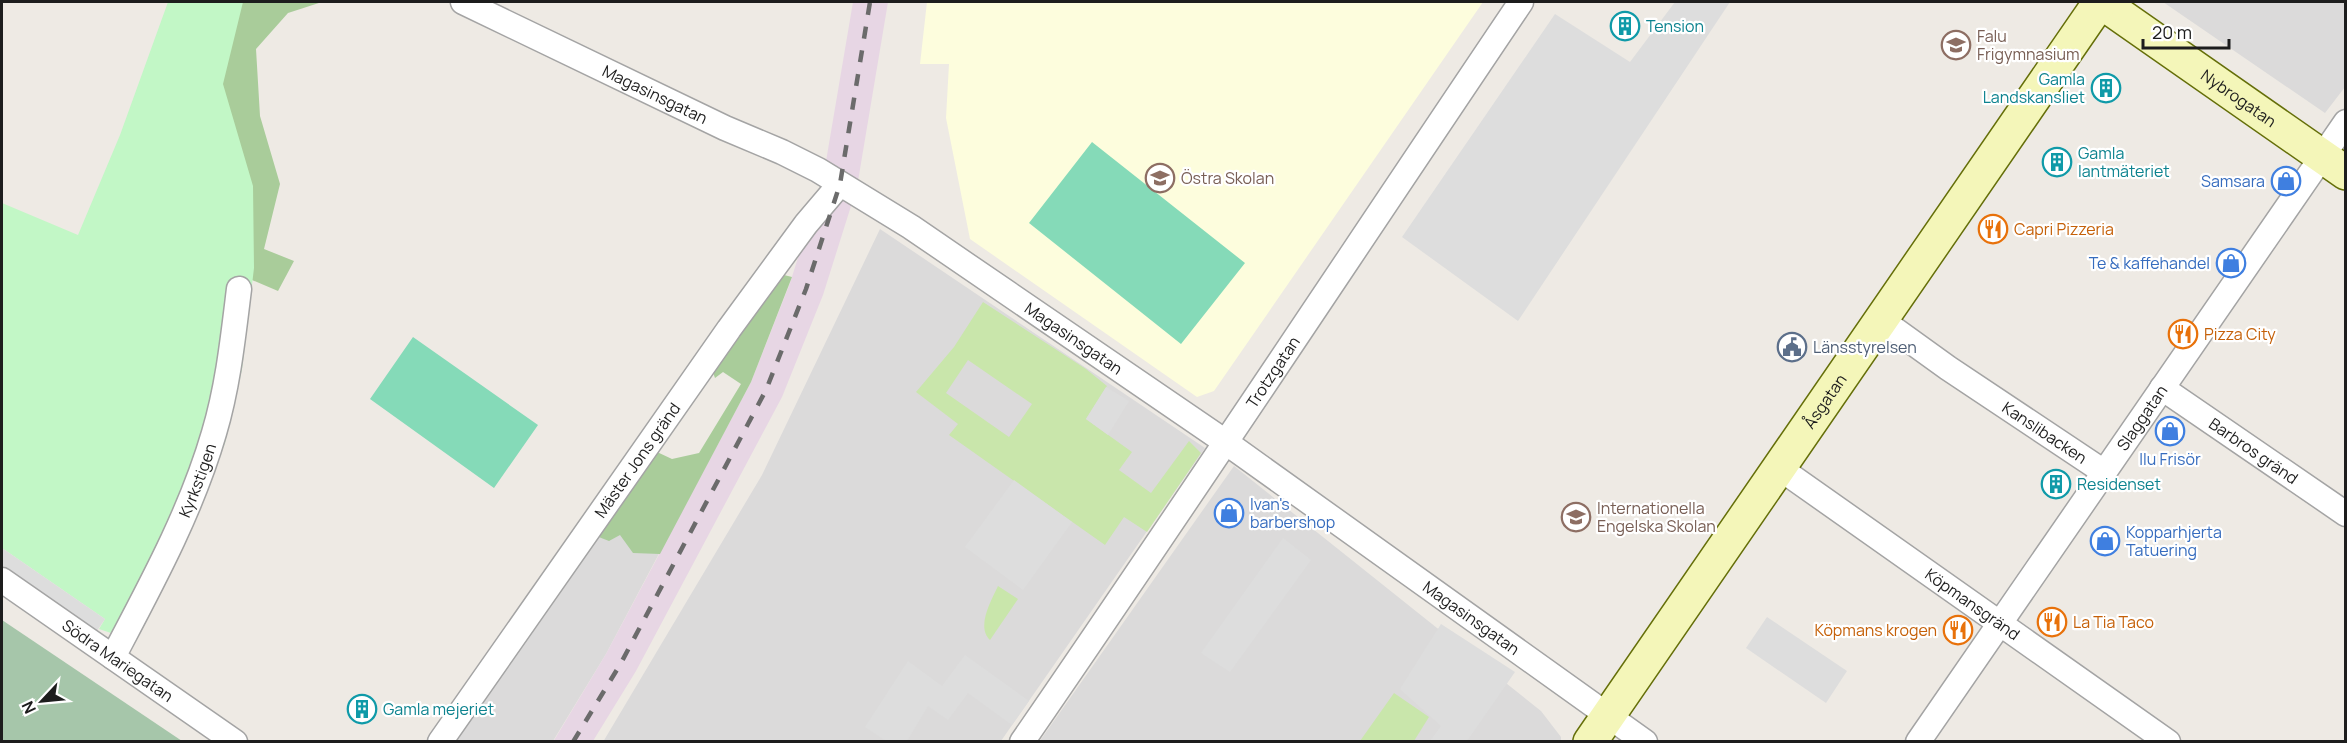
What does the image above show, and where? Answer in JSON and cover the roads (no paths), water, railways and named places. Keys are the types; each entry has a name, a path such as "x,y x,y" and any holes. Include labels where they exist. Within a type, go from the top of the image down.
{"street":[{"name":"Magasinsgatan","path":"463,2 725,128 782,152 911,227 1224,441 1645,741"},
{"name":"Trotzgatan","path":"1022,741 1521,2"},
{"name":"Nybrogatan","path":"2101,2 2333,165"},
{"name":"Åsgatan","path":"1590,741 2101,2"},
{"name":"Slaggatan","path":"1918,741 2162,388 2333,165 2346,122"},
{"name":"Mäster Jons gränd","path":"440,741 729,329 806,224 840,184"},
{"name":"Kyrkstigen","path":"113,657 171,546 214,434 228,375 239,289"},
{"name":"Kanslibacken","path":"1880,320 2104,472"},
{"name":"Kanslibacken","path":"1880,320 2104,472"},
{"name":"Barbros gränd","path":"2162,388 2346,514"},
{"name":"Köpmansgränd","path":"1778,467 2168,741"},
{"name":"Södra Mariegatan","path":"2,580 235,741"}],"railway":[{"path":"573,742 621,663 766,390 806,289 840,184 870,2"}],"place":[{"name":"Tension","path":"1625,26"},
{"name":"Falu Frigymnasium","path":"1956,45"},
{"name":"Gamla Landskansliet","path":"2106,88"},
{"name":"Gamla lantmäteriet","path":"2057,162"},
{"name":"Östra Skolan","path":"1160,178"},
{"name":"Samsara","path":"2286,181"},
{"name":"Capri Pizzeria","path":"1993,229"},
{"name":"Te & kaffehandel","path":"2231,263"},
{"name":"Pizza City","path":"2183,334"},
{"name":"Länsstyrelsen","path":"1792,347"},
{"name":"Ilu Frisör","path":"2170,431"},
{"name":"Residenset","path":"2056,484"},
{"name":"Ivan's barbershop","path":"1229,513"},
{"name":"Internationella Engelska Skolan","path":"1576,517"},
{"name":"Kopparhjerta Tatuering","path":"2105,541"},
{"name":"La Tia Taco","path":"2052,622"},
{"name":"Köpmans krogen","path":"1958,630"},
{"name":"Gamla mejeriet","path":"362,709"}]}
